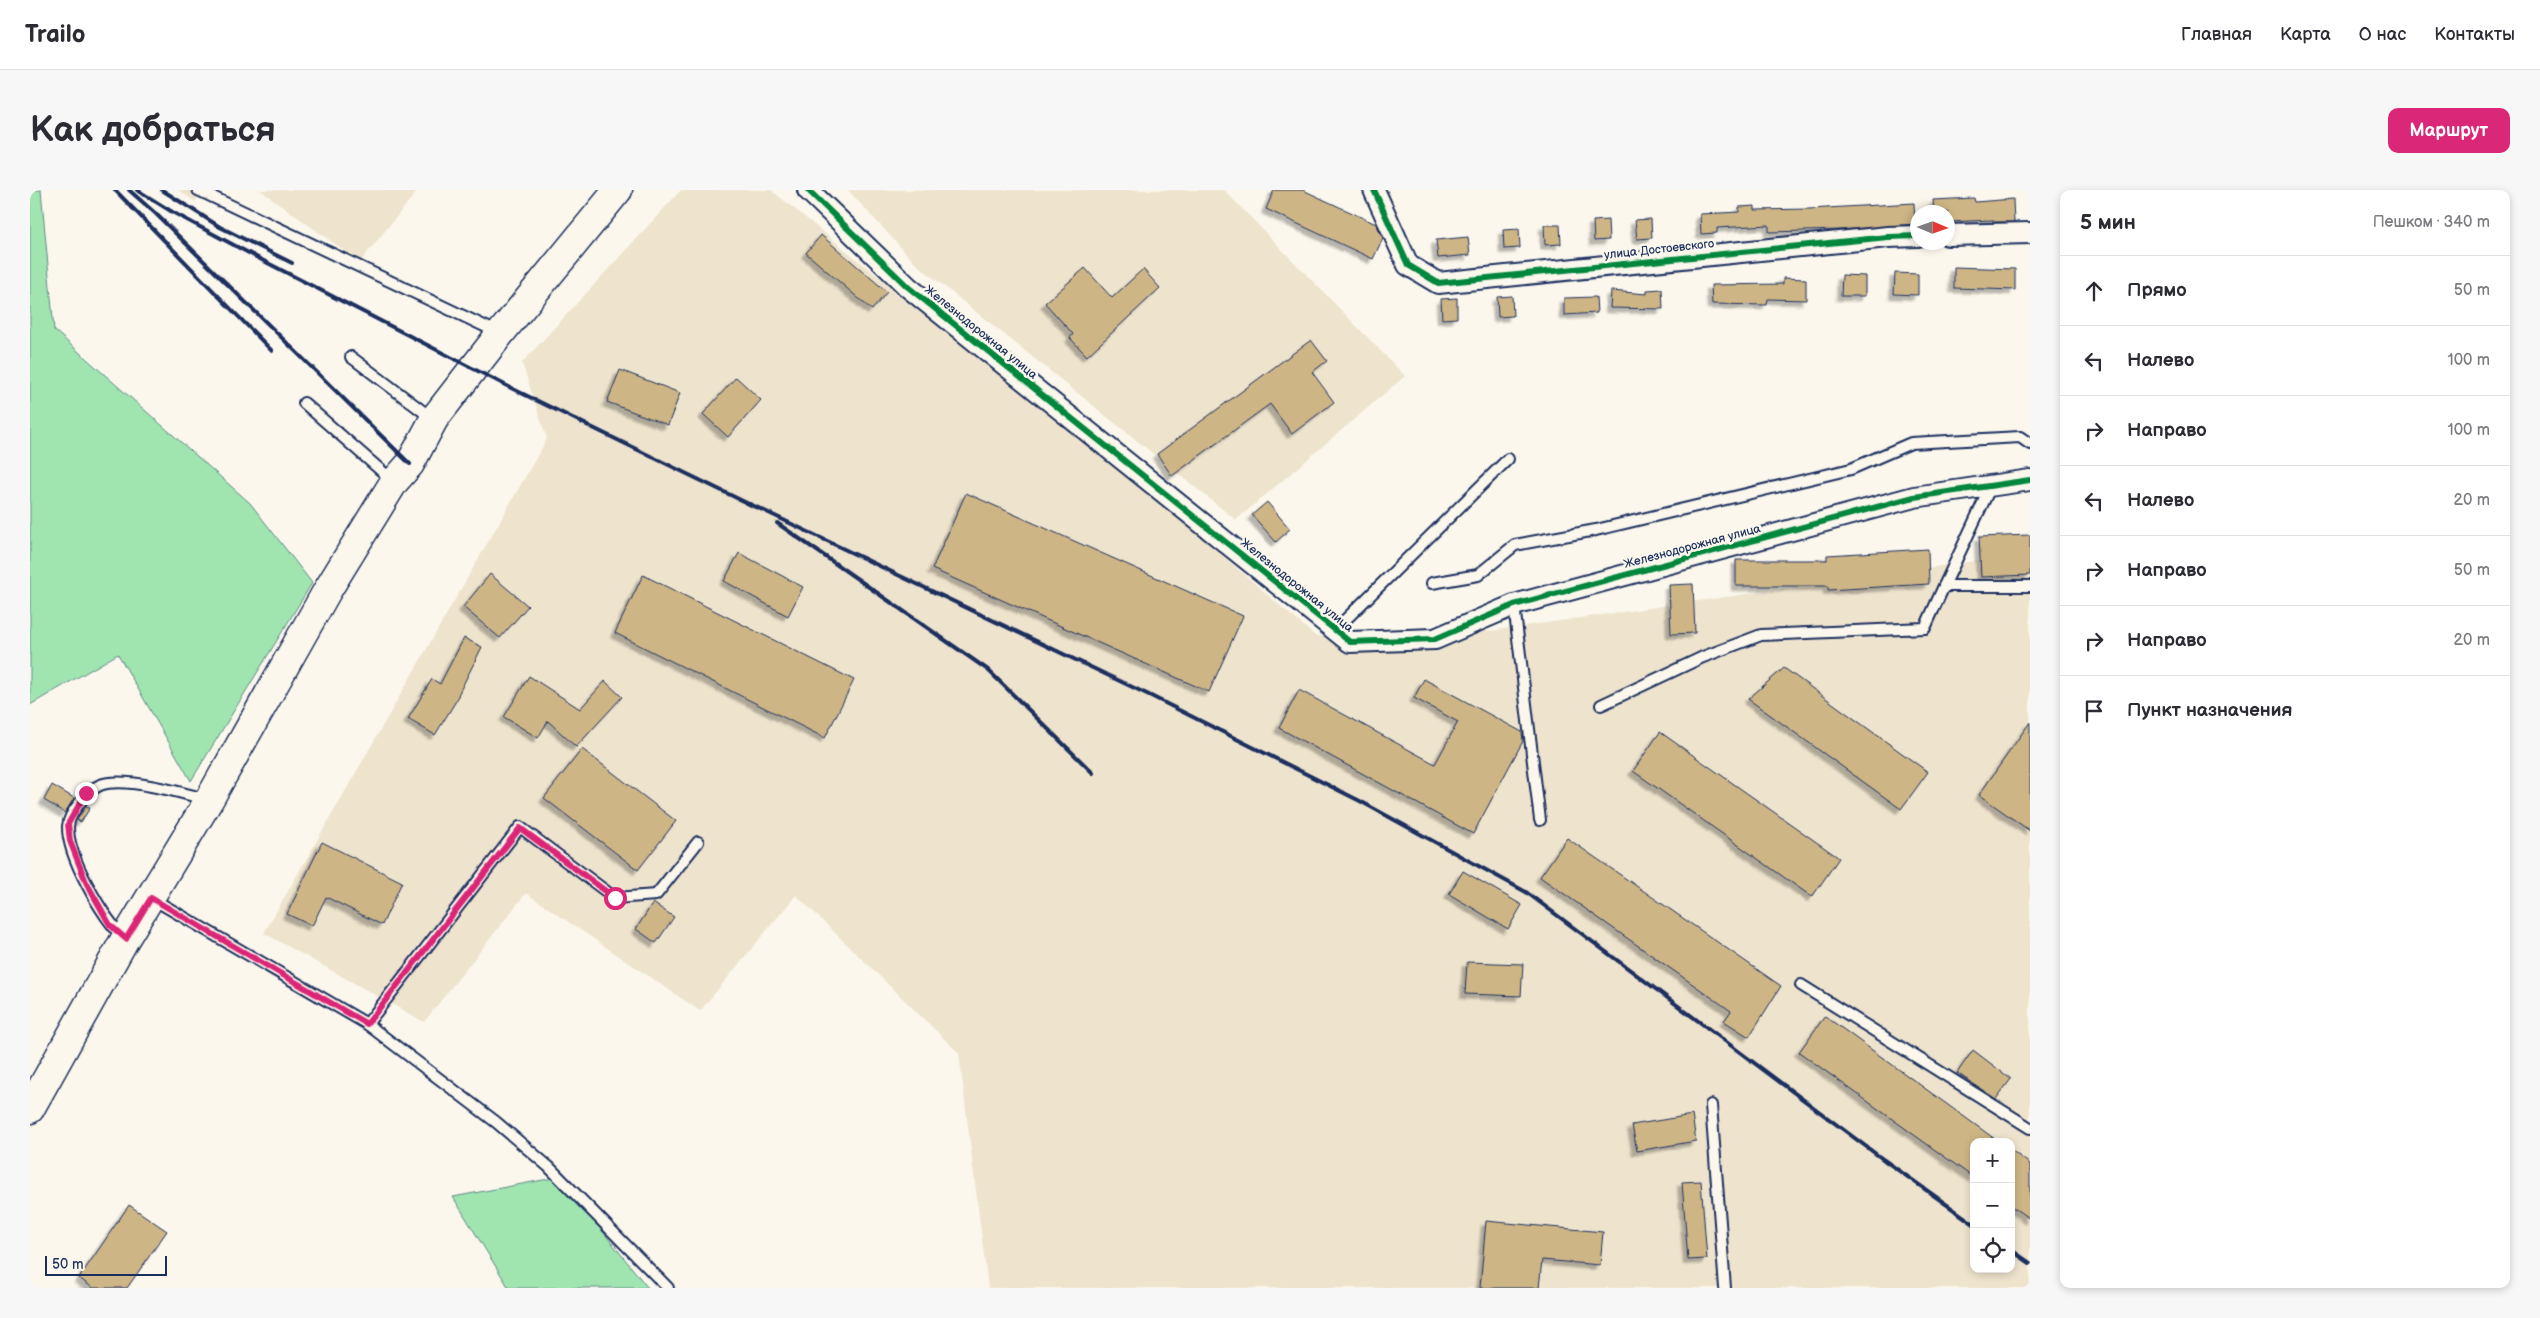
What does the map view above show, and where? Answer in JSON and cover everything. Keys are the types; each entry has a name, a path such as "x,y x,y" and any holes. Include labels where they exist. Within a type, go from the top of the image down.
{"main road":[{"path":"30,1109 126,939 209,800 327,591 394,482 410,464 434,419 500,334 618,190"}],"street":[{"name":"Железнодорожная улица","path":"808,190 908,287 1350,642 1435,639 1514,605 1914,498 1990,488 2030,480"},
{"name":"улица Достоевского","path":"1374,190 1408,265 1438,283 1910,236"},
{"path":"1955,235 2030,233"}],"lane":[{"path":"198,190 428,302 500,334"},
{"path":"351,357 434,419"},
{"path":"304,403 394,482"},
{"path":"1432,583 1478,575 1515,545 1596,530 1851,469 1911,443 2020,437 2030,444"},
{"path":"1335,630 1508,459"},
{"path":"1601,706 1703,657 1761,634 1924,628 1990,488"},
{"path":"1944,586 2030,586"},
{"path":"1514,605 1540,820"},
{"path":"126,939 110,925 86,882 70,841 68,824 86,793 101,784 122,783 152,786 209,800"},
{"path":"367,1024 520,828 615,898 656,895 698,842"},
{"path":"151,898 367,1024 496,1122 549,1167 668,1288"},
{"path":"1801,985 2030,1128"},
{"path":"1711,1105 1725,1288"}],"shaded area":[{"path":"179,190 203,190 195,202"},
{"path":"260,190 418,190 360,262"},
{"path":"681,190 771,190 1200,536 1315,636 1435,639 2030,553 2030,1288 988,1288 959,1053 796,895 700,1011 526,893 424,1022 264,933 547,439 522,363"},
{"path":"848,190 1224,190 1405,376 1236,520 915,263"}],"green space":[{"path":"30,190 41,190 54,330 250,503 312,583 191,781 118,654 30,705"},
{"path":"559,1177 648,1288 509,1288 453,1197"}],"building":[{"path":"1274,190 1303,190 1376,224 1383,238 1373,259 1266,209"},
{"path":"1974,198 1975,202 2013,199 2014,222 1993,222 1993,220 1955,222 1955,205 1933,205 1933,200"},
{"path":"1914,203 1914,205 1910,205 1910,224 1839,230 1769,232 1769,225 1717,228 1717,233 1701,234 1700,214 1739,212 1739,207 1755,206 1755,210"},
{"path":"1651,219 1652,238 1637,239 1635,220"},
{"path":"1608,220 1609,240 1594,241 1593,221"},
{"path":"1544,225 1560,225 1561,244 1545,245"},
{"path":"1519,229 1520,248 1504,249 1503,230"},
{"path":"821,235 887,292 872,310 806,253"},
{"path":"1468,237 1470,255 1438,258 1436,240"},
{"path":"1954,267 2015,269 2015,290 1954,288"},
{"path":"1085,268 1112,298 1143,269 1160,288 1087,356 1070,338 1073,334 1045,303"},
{"path":"1895,273 1918,274 1918,295 1894,294"},
{"path":"1842,275 1865,276 1865,296 1841,296"},
{"path":"1783,278 1806,279 1806,300 1768,299 1767,305 1712,304 1711,285 1783,284"},
{"path":"1662,289 1663,309 1610,308 1611,291 1647,294 1647,290"},
{"path":"1512,296 1513,316 1498,317 1497,297"},
{"path":"1596,297 1597,313 1564,315 1564,298"},
{"path":"1457,298 1457,318 1442,319 1441,299"},
{"path":"1311,340 1327,361 1312,372 1334,402 1292,434 1270,404 1172,476 1157,454"},
{"path":"620,370 680,393 668,425 607,402"},
{"path":"736,377 761,400 728,437 703,414"},
{"path":"966,493 1243,616 1209,692 932,569"},
{"path":"1267,502 1290,529 1276,542 1252,515"},
{"path":"2030,535 2030,575 1981,577 1979,537"},
{"path":"1928,549 1929,584 1828,590 1828,586 1736,586 1736,560 1827,560 1827,555"},
{"path":"739,553 803,587 788,616 724,581"},
{"path":"490,574 528,606 500,638 463,607"},
{"path":"643,575 854,680 825,738 615,633"},
{"path":"1693,584 1695,633 1671,634 1669,585"},
{"path":"464,638 482,647 459,696 435,735 408,719 432,679 440,684"},
{"path":"1784,668 1928,772 1901,809 1748,699"},
{"path":"529,676 580,709 605,681 622,697 576,747 548,721 538,738 504,717"},
{"path":"1424,679 1522,732 1523,741 1473,834 1279,728 1299,690 1435,764 1458,722 1414,698"},
{"path":"2030,722 2030,831 1979,795"},
{"path":"1660,732 1839,858 1812,897 1633,771"},
{"path":"582,749 676,821 638,870 544,798"},
{"path":"52,785 74,798 65,813 44,800"},
{"path":"86,806 90,808 81,822 77,820"},
{"path":"1567,838 1781,986 1749,1037 1724,1021 1731,1011 1540,877"},
{"path":"322,842 402,882 382,925 326,897 312,926 287,914"},
{"path":"1463,871 1522,905 1508,929 1449,894"},
{"path":"653,903 674,917 656,943 636,929"},
{"path":"1467,962 1523,964 1521,996 1465,994"},
{"path":"1825,1016 1993,1138 1970,1138 1970,1175 1799,1052"},
{"path":"1973,1050 2011,1079 1996,1099 1957,1073"},
{"path":"1692,1115 1696,1141 1637,1151 1632,1125"},
{"path":"2015,1153 2030,1164 2030,1219 2015,1209"},
{"path":"1701,1181 1707,1259 1688,1260 1682,1182"},
{"path":"129,1205 167,1231 127,1288 93,1288 79,1278"},
{"path":"1486,1221 1603,1232 1600,1265 1542,1260 1539,1288 1480,1288"}],"railway":[{"path":"115,190 272,351"},
{"path":"129,190 155,213 410,464"},
{"path":"137,190 174,213 258,258 509,387 755,507"},
{"path":"162,190 220,227 292,263"},
{"path":"750,504 1149,695 1360,801 1526,892 1884,1160 1970,1221"},
{"path":"777,523 988,670 1093,773"},
{"path":"2015,1253 2030,1263"}],"cycle path":[{"path":"808,190 908,287 1350,642 1435,639 1514,605 1914,497 2030,480"},
{"path":"1374,190 1408,265 1438,283 1910,236"}],"route":[{"path":"86,793 68,824 70,841 86,882 110,925 126,939 151,898 367,1024 520,828 615,898"}]}
